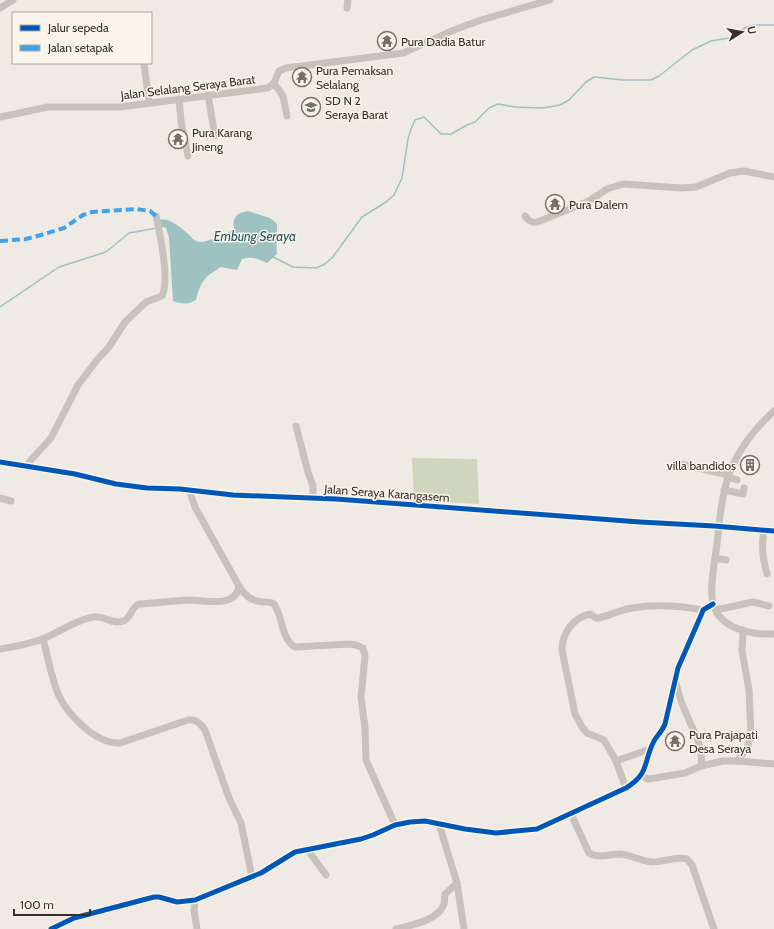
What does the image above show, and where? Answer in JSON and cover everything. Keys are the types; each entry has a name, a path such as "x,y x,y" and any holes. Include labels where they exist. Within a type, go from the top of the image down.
{"street":[{"path":"0,8 14,0"},
{"path":"287,116 283,96 274,83 279,71 286,68 402,53 481,20 550,0"},
{"path":"144,64 149,103"},
{"name":"Jalan Selalang Seraya Barat","path":"0,116 48,107 120,107 268,88 274,83"},
{"path":"208,95 214,136"},
{"path":"179,99 181,121 188,156"},
{"path":"525,216 529,221 537,222 575,208 607,189 623,184 682,188 696,187 730,173 744,172 774,177"},
{"path":"27,467 30,461 51,438 78,385 109,347 125,322 146,302 162,296 165,291 165,277 156,216"},
{"path":"774,412 747,440 741,456 728,476 724,490 712,588 715,607 719,615 733,628 762,634 774,634"},
{"path":"296,426 313,486 313,498"},
{"name":"Jalan Seraya Karangasem","path":"0,462 75,474 132,486 233,495 313,498 640,522 719,526 774,532"},
{"path":"681,464 728,476 737,480"},
{"path":"724,490 743,494 744,488"},
{"path":"189,490 195,507 239,586 248,598 259,602 270,602 274,604 286,635 292,645 295,647 350,644 363,648 365,656 361,697 365,728 366,760 396,825"},
{"path":"0,498 11,501"},
{"path":"764,531 762,540 763,556 767,574"},
{"path":"715,558 726,560"},
{"path":"0,649 43,639 72,625 95,617 113,622 125,621 135,606 139,604 189,600 225,601 236,595 239,586"},
{"path":"626,788 616,762 604,740 587,733 575,714 562,650 562,646 569,628 575,621 590,614 596,618 599,618 621,611 638,608 673,607 703,610 753,602 769,606"},
{"path":"51,929 74,918 154,897 177,902 195,900 265,871 295,852 361,839 396,825 425,821 486,832 507,833 542,828 626,788 642,775 650,749 656,738 663,730 681,660 703,610"},
{"path":"737,761 747,749 751,734 749,690 741,638 743,630"},
{"path":"43,639 60,698 84,727 100,739 120,743 188,720 196,720 201,724 205,730 228,798 241,823 252,877"},
{"path":"675,680 686,715 699,742 702,761 701,766"},
{"path":"616,762 650,749"},
{"path":"642,775 649,779 684,773 701,766 723,762 737,761 774,764"},
{"path":"571,814 589,853 626,855 653,862 687,859 692,865 714,929"},
{"path":"439,824 457,883 464,929"},
{"path":"307,849 326,875"},
{"path":"396,929 426,920 438,912 444,904 445,894 457,883"},
{"path":"195,900 194,910 197,929"}],"green space":[{"path":"412,458 477,459 479,504 414,500"}],"water":[{"name":"Embung Seraya","path":"248,211 270,218 277,224 277,254 267,263 255,258 242,259 237,270 221,267 204,280 196,300 184,304 173,301 169,238 166,228 158,226 158,220 162,219 174,223 194,240 202,242 220,237 230,232 234,228 236,216"}],"waterway":[{"path":"273,257 293,267 316,268 325,264 332,258 362,217 386,202 394,195 402,178 408,139 415,120 424,117 441,134 451,134 475,122 489,108 498,104 515,107 543,108 560,105 569,100 586,82 594,77 623,80 651,80 659,76 692,50 711,41 729,38 745,28 754,25 774,25"},
{"path":"0,307 59,267 106,252 129,233 157,228"}],"marked path":[{"path":"0,241 26,239 64,228 83,215 92,212 136,209 150,211 156,216"}],"cycle path":[{"path":"0,462 75,474 116,484 147,488 180,489 233,495 336,499 774,531"},
{"path":"51,929 74,918 154,897 177,902 195,900 261,873 295,852 361,839 395,825 425,821 465,829 496,833 537,829 626,788 639,778 642,773 653,743 665,724 678,668 703,610 713,604"}],"place":[{"name":"Pura Dadia Batur","path":"387,41"},
{"name":"Pura Pemaksan Selalang","path":"302,77"},
{"name":"SD N 2 Seraya Barat","path":"311,107"},
{"name":"Pura Karang Jineng","path":"178,139"},
{"name":"Pura Dalem","path":"555,204"},
{"name":"villa bandidos","path":"750,465"},
{"name":"Pura Prajapati Desa Seraya","path":"675,741"}]}
